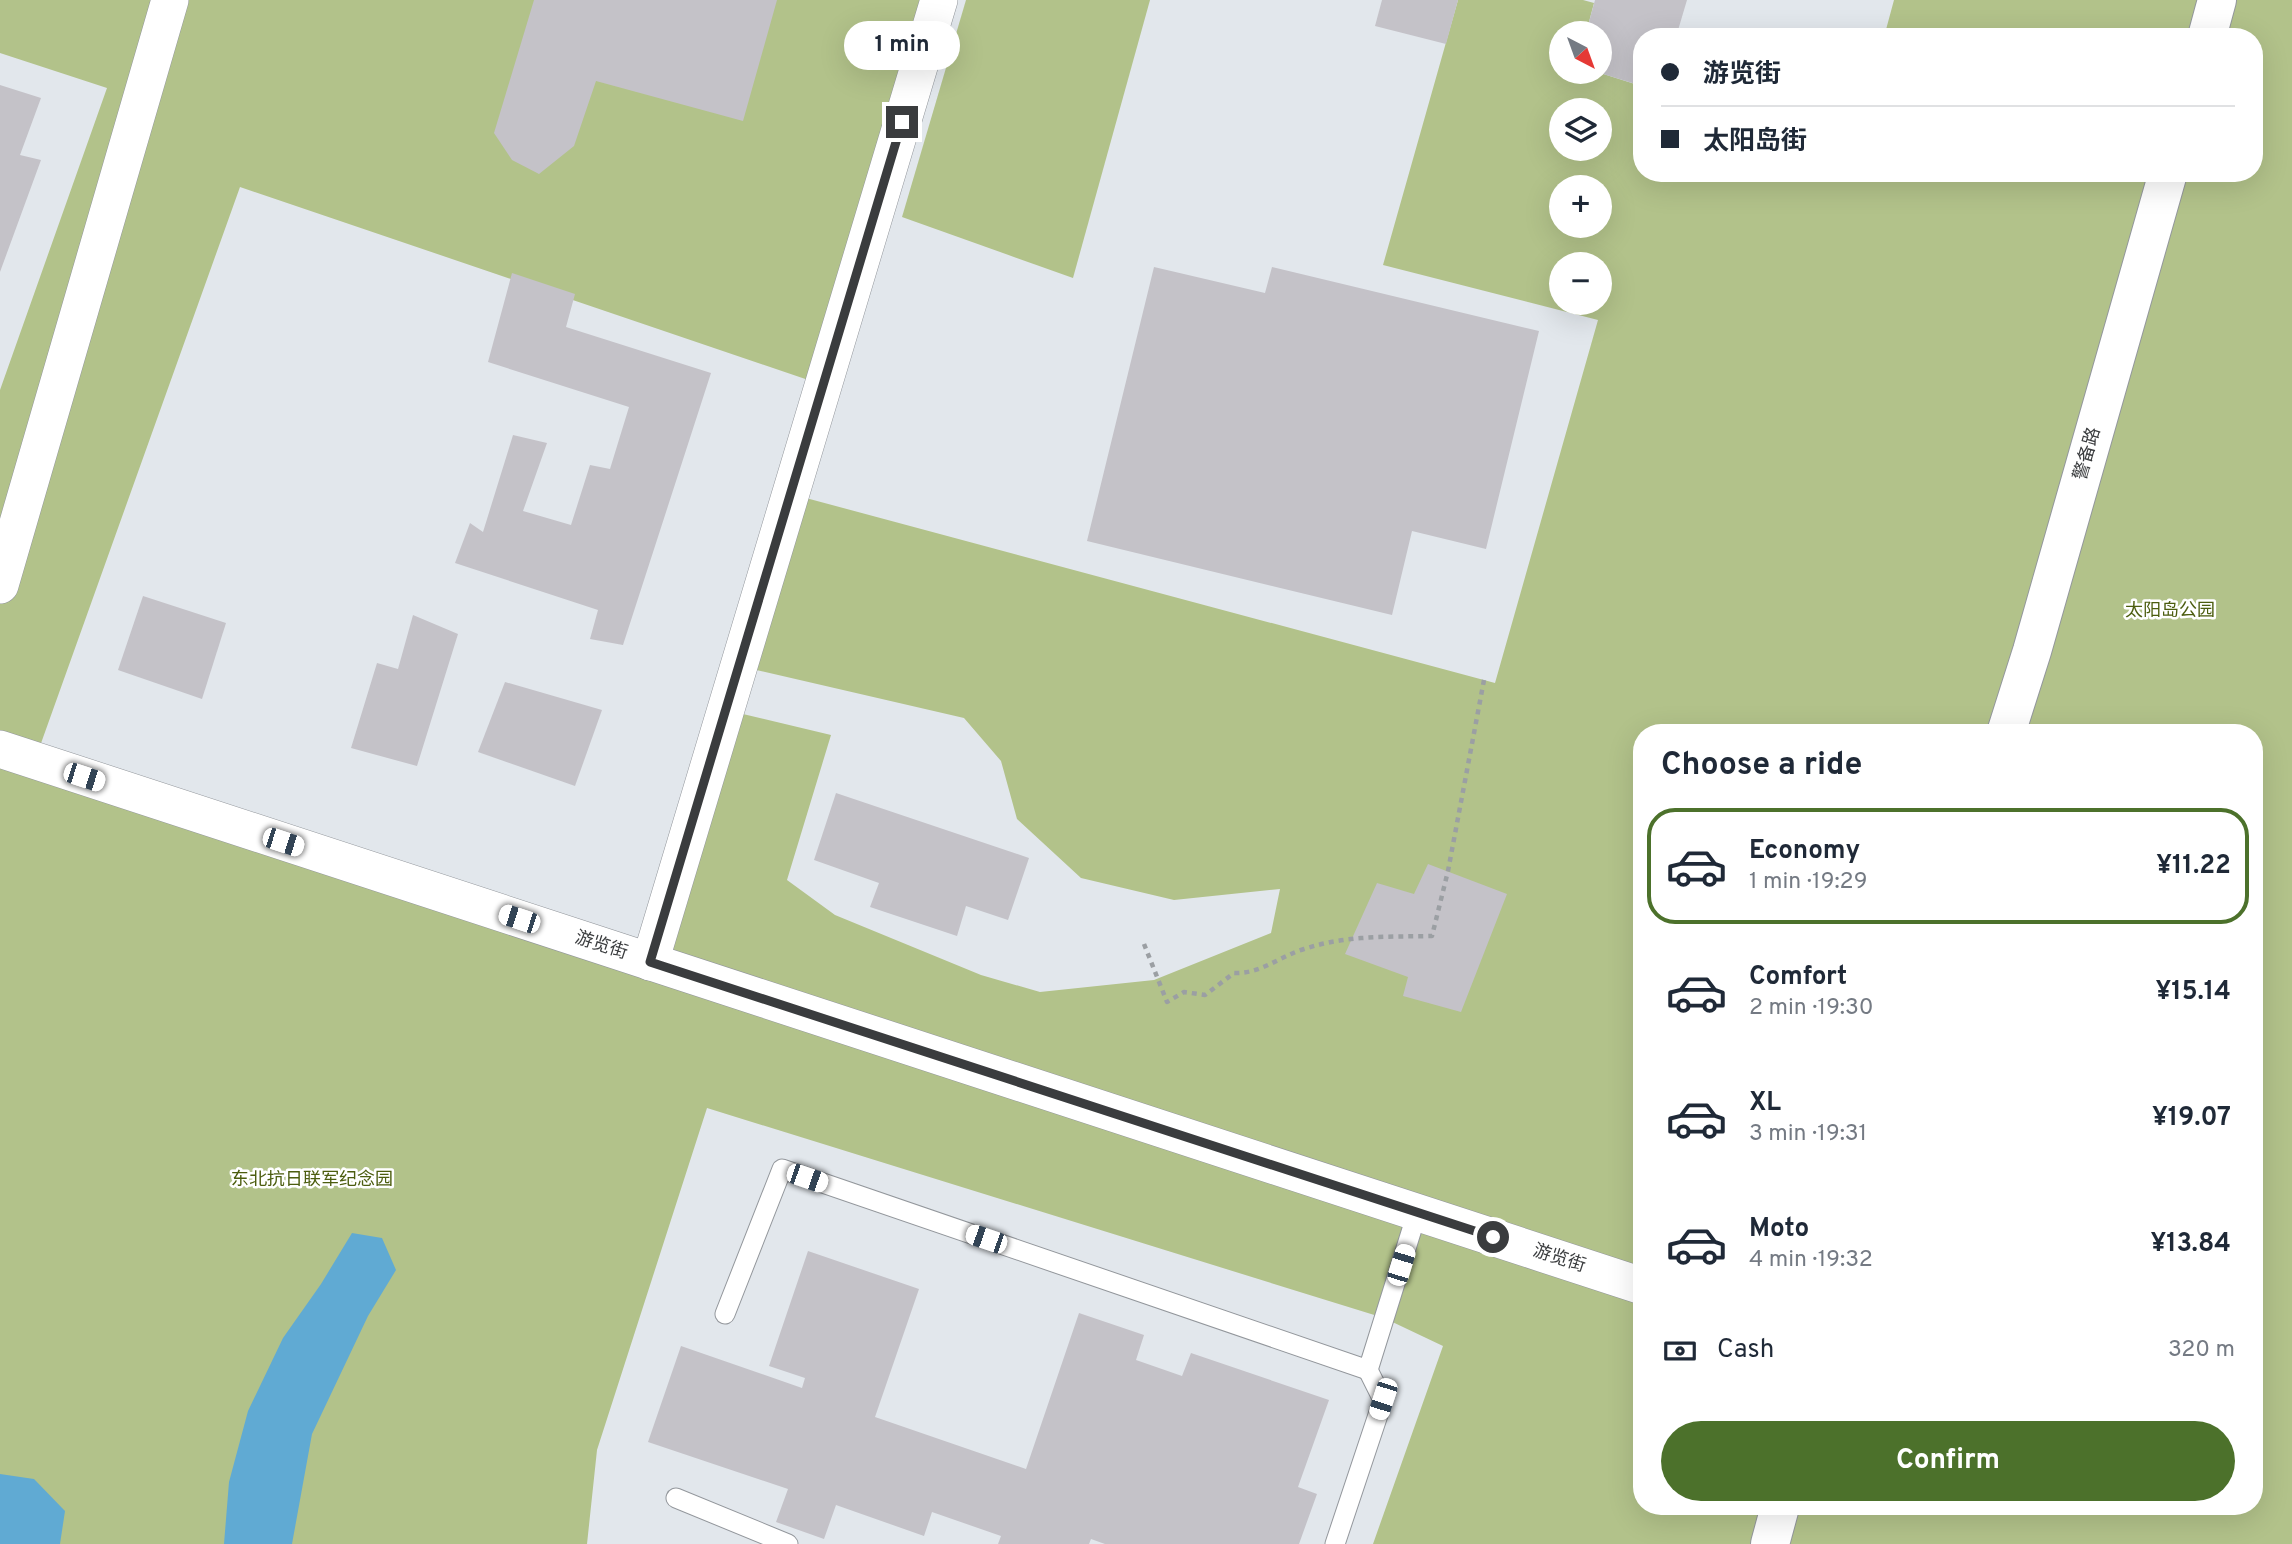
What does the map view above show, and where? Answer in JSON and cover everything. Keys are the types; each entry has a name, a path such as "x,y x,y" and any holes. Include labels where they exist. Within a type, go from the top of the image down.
{"street":[{"path":"0,585 170,0"},
{"path":"650,962 939,0"},
{"path":"2209,28 2217,0"},
{"name":"警备路","path":"2009,724 2165,182"},
{"name":"游览街","path":"0,749 1633,1283"},
{"path":"1770,1544 1778,1515"}],"lane":[{"path":"725,1314 782,1169 1368,1370 1383,1399 1335,1544"},
{"path":"1368,1370 1417,1213"},
{"path":"676,1498 788,1544"}],"path":[{"path":"1143,944 1167,1002 1184,992 1205,995 1234,973 1249,974 1303,949 1352,937 1432,936 1448,871 1483,680"}],"green space":[{"path":"0,0 939,0 823,385 240,187 35,760 650,962 726,710 831,735 787,880 835,915 981,975 1040,992 1154,980 1271,933 1280,889 1174,900 1081,878 1017,819 1001,761 964,718 739,666 791,494 1495,683 1598,320 1578,315 1612,315 1612,252 1549,252 1549,307 1383,265 1458,0 1583,0 1594,3 1589,21 1549,21 1549,84 1612,84 1612,77 1633,83 1633,182 2263,182 2263,28 1886,28 1894,0 2292,0 2292,1544 1779,1544 1788,1515 2263,1515 2263,724 1633,724 1633,1515 1777,1515 1768,1544 1373,1544 1443,1346 1384,1318 707,1108 597,1450 587,1544 0,1544 0,390 107,88 0,53"},
{"path":"966,0 1150,0 1073,278 902,217"}],"water":[{"path":"352,1233 382,1238 396,1270 368,1316 312,1434 292,1544 224,1544 229,1482 248,1411 283,1338 321,1284"},
{"path":"0,1474 34,1479 65,1511 60,1544 0,1544"}],"building":[{"path":"534,0 777,0 743,121 596,81 574,146 539,174 512,160 494,133"},
{"path":"1382,0 1458,0 1446,44 1375,26"},
{"path":"1595,0 1687,0 1679,28 1633,28 1633,83 1612,77 1612,21 1589,21"},
{"path":"0,85 41,98 20,155 41,160 0,272"},
{"path":"1154,267 1265,293 1272,267 1539,331 1486,549 1412,531 1392,615 1087,541"},
{"path":"512,273 575,294 566,327 711,373 623,645 590,639 598,610 455,563 470,523 483,532 513,435 547,443 523,511 571,525 590,465 610,469 629,407 488,362"},
{"path":"143,596 226,623 202,699 118,670"},
{"path":"413,615 458,634 417,766 351,748 377,663 398,669"},
{"path":"505,682 602,710 575,786 478,752"},
{"path":"836,793 1029,858 1008,920 966,906 957,936 870,907 879,883 814,860"},
{"path":"1428,864 1507,894 1461,1012 1403,996 1408,977 1345,954 1377,883 1414,894"},
{"path":"808,1251 919,1289 875,1417 1026,1469 1079,1313 1144,1335 1136,1360 1182,1376 1191,1353 1329,1400 1298,1487 1317,1494 1299,1544 1105,1544 1091,1539 1089,1544 998,1544 1001,1536 932,1512 924,1536 836,1505 824,1539 776,1522 788,1489 648,1442 681,1346 802,1388 805,1378 769,1366"}],"route":[{"path":"902,122 650,962 1493,1237"}],"park label":[{"name":"太阳岛公园","path":"2170,611"},
{"name":"东北抗日联军纪念园","path":"312,1180"}]}
